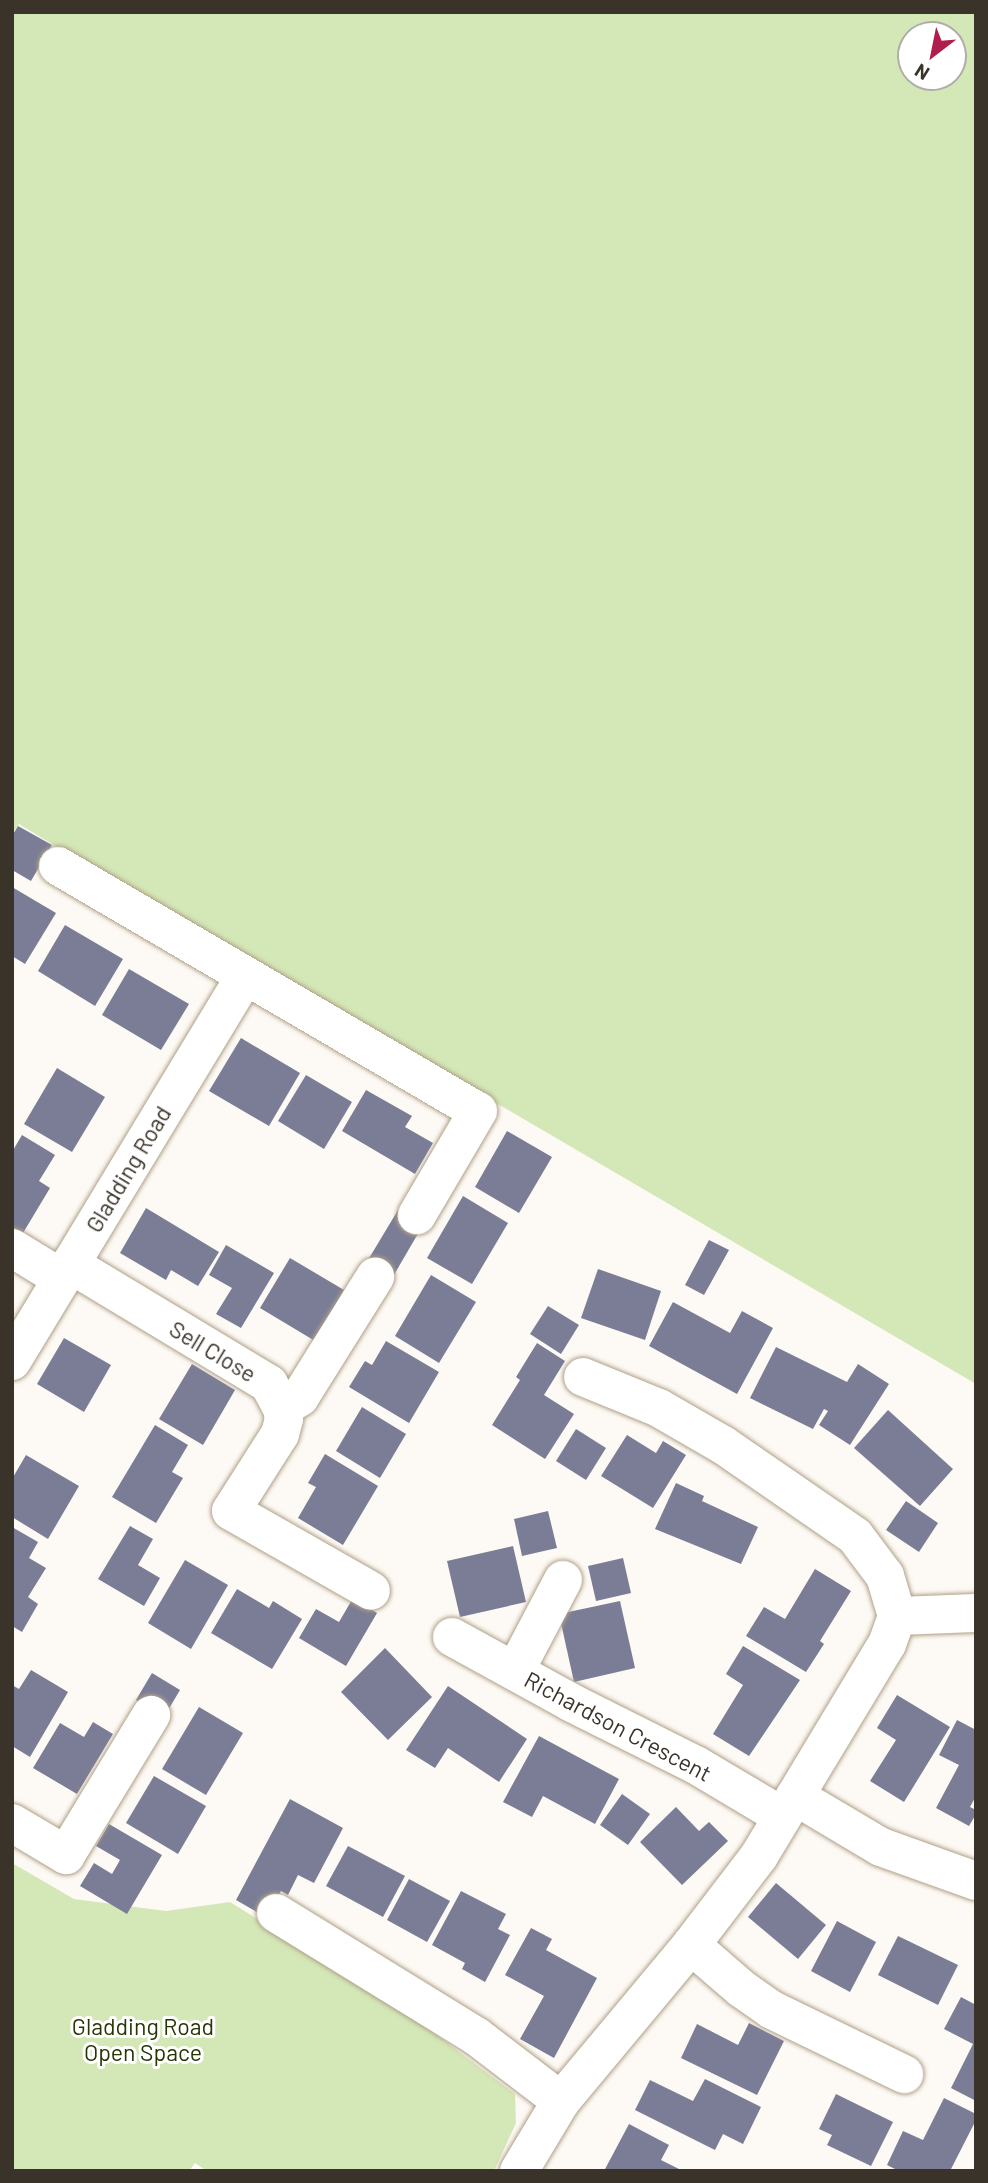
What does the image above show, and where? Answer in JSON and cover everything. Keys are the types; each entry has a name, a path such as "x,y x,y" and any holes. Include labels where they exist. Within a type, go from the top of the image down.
{"street":[{"path":"58,866 478,1111 417,1214"},
{"name":"Gladding Road","path":"12,1361 245,977"},
{"name":"Sell Close","path":"12,1248 66,1271 268,1384 282,1408"},
{"path":"371,1591 231,1511 280,1434 284,1419 282,1408 300,1397 375,1277"},
{"path":"519,2171 561,2101 735,1891 887,1644 898,1616 885,1577 855,1536 723,1446 659,1408 583,1377"},
{"path":"515,1671 563,1580"},
{"path":"898,1616 976,1613"},
{"name":"Richardson Crescent","path":"452,1637 696,1765 881,1847 976,1881"},
{"path":"12,1823 66,1855 151,1716"},
{"path":"276,1913 476,2036 561,2101"},
{"path":"691,1945 772,2010 904,2074"}],"green space":[{"path":"12,12 976,12 976,1384 510,1111 256,968 19,824 12,834"},
{"name":"Gladding Road Open Space","path":"12,1863 74,1899 166,1911 230,1902 402,2009 515,2094 516,2123 494,2171 207,2171 195,2163 189,2171 12,2171"}],"building":[{"path":"18,826 52,845 31,881 12,870 12,836"},
{"path":"12,887 56,913 25,964 12,956"},
{"path":"65,925 123,959 95,1006 38,971"},
{"path":"129,969 189,1004 161,1050 102,1015"},
{"path":"241,1038 300,1073 269,1126 209,1091"},
{"path":"57,1068 105,1097 72,1152 24,1124"},
{"path":"306,1075 352,1102 324,1149 278,1121"},
{"path":"366,1090 412,1116 405,1127 433,1143 415,1174 342,1131"},
{"path":"507,1131 552,1157 519,1213 475,1187"},
{"path":"22,1135 55,1155 39,1181 50,1188 23,1233 12,1227 12,1152"},
{"path":"463,1196 508,1223 472,1284 427,1258"},
{"path":"146,1208 219,1252 198,1286 171,1270 166,1280 120,1253"},
{"path":"398,1210 423,1225 391,1280 365,1265"},
{"path":"709,1240 729,1250 704,1295 685,1285"},
{"path":"226,1245 274,1273 241,1328 216,1314 232,1288 209,1275"},
{"path":"290,1258 344,1290 315,1341 260,1308"},
{"path":"598,1269 661,1291 645,1340 581,1318"},
{"path":"431,1275 476,1302 439,1363 395,1336"},
{"path":"673,1302 730,1333 742,1311 773,1328 737,1394 649,1346"},
{"path":"548,1306 579,1325 561,1354 530,1334"},
{"path":"64,1338 111,1365 84,1412 37,1384"},
{"path":"386,1341 439,1372 409,1423 349,1387 365,1361 372,1365"},
{"path":"537,1343 565,1361 544,1395 574,1414 545,1459 492,1425 520,1380 516,1377"},
{"path":"776,1347 847,1382 858,1364 889,1384 850,1445 819,1425 828,1411 824,1409 813,1429 750,1398"},
{"path":"192,1364 235,1390 203,1445 159,1419"},
{"path":"362,1407 406,1434 380,1478 336,1451"},
{"path":"888,1410 953,1469 920,1506 854,1448"},
{"path":"155,1425 188,1445 172,1472 183,1478 156,1523 112,1497"},
{"path":"576,1429 606,1448 586,1480 556,1461"},
{"path":"627,1435 656,1453 663,1441 686,1455 653,1508 601,1476"},
{"path":"325,1454 378,1486 343,1545 298,1518 316,1487 308,1483"},
{"path":"26,1455 79,1486 48,1539 12,1517 12,1479"},
{"path":"676,1483 704,1496 702,1501 758,1527 741,1564 655,1529"},
{"path":"906,1501 938,1523 919,1552 886,1530"},
{"path":"548,1511 557,1548 522,1556 514,1519"},
{"path":"130,1526 153,1539 138,1565 160,1578 144,1606 98,1579"},
{"path":"12,1527 38,1542 29,1558 46,1568 28,1597 38,1604 22,1632 12,1626"},
{"path":"513,1546 526,1602 460,1617 447,1561"},
{"path":"623,1558 631,1593 596,1601 588,1566"},
{"path":"185,1560 228,1585 191,1649 148,1623"},
{"path":"815,1569 851,1591 820,1641 824,1644 806,1672 746,1636 764,1607 785,1619"},
{"path":"237,1589 269,1608 273,1601 302,1619 272,1669 211,1633"},
{"path":"353,1598 377,1613 346,1666 299,1638 316,1609 339,1622"},
{"path":"620,1601 635,1668 574,1682 559,1614"},
{"path":"743,1646 800,1680 749,1756 713,1734 743,1685 726,1674"},
{"path":"385,1648 432,1697 388,1740 341,1692"},
{"path":"31,1670 68,1692 30,1757 12,1746 12,1685 19,1689"},
{"path":"152,1673 180,1690 164,1717 136,1700"},
{"path":"448,1686 527,1739 499,1782 448,1748 435,1768 406,1750"},
{"path":"897,1695 950,1727 904,1802 870,1781 896,1740 877,1728"},
{"path":"199,1707 243,1733 206,1795 162,1769"},
{"path":"957,1720 976,1730 976,1796 970,1807 976,1810 976,1814 969,1826 936,1808 959,1765 939,1755"},
{"path":"93,1722 113,1734 77,1794 33,1768 60,1723 84,1737"},
{"path":"539,1736 619,1779 595,1824 543,1796 532,1817 503,1802"},
{"path":"154,1776 206,1806 178,1854 126,1823"},
{"path":"622,1794 650,1814 628,1845 600,1825"},
{"path":"290,1799 343,1828 314,1883 298,1875 288,1895 281,1891 267,1918 236,1900"},
{"path":"676,1807 699,1831 709,1822 728,1841 682,1885 640,1842"},
{"path":"109,1824 162,1855 127,1914 80,1886 94,1863 112,1874 120,1860 96,1846"},
{"path":"348,1846 405,1876 383,1917 326,1886"},
{"path":"409,1879 450,1901 427,1942 387,1920"},
{"path":"776,1883 826,1925 798,1959 748,1917"},
{"path":"461,1891 506,1914 498,1929 510,1935 485,1982 462,1969 465,1963 432,1945"},
{"path":"837,1921 876,1942 850,1992 811,1971"},
{"path":"531,1928 552,1939 546,1950 597,1978 554,2058 520,2039 544,1996 505,1975"},
{"path":"898,1936 958,1965 938,2005 878,1975"},
{"path":"961,1997 976,2005 976,2101 951,2088 973,2044 944,2029"},
{"path":"749,2023 784,2041 757,2095 681,2058 697,2024 738,2045"},
{"path":"705,2079 761,2107 743,2144 723,2134 715,2150 635,2110 650,2080 693,2101"},
{"path":"836,2094 893,2122 871,2166 827,2145 832,2135 819,2129"},
{"path":"944,2098 976,2114 976,2120 950,2171 899,2171 887,2165 903,2131 923,2140"},
{"path":"629,2124 669,2145 661,2160 683,2171 604,2171"}]}
